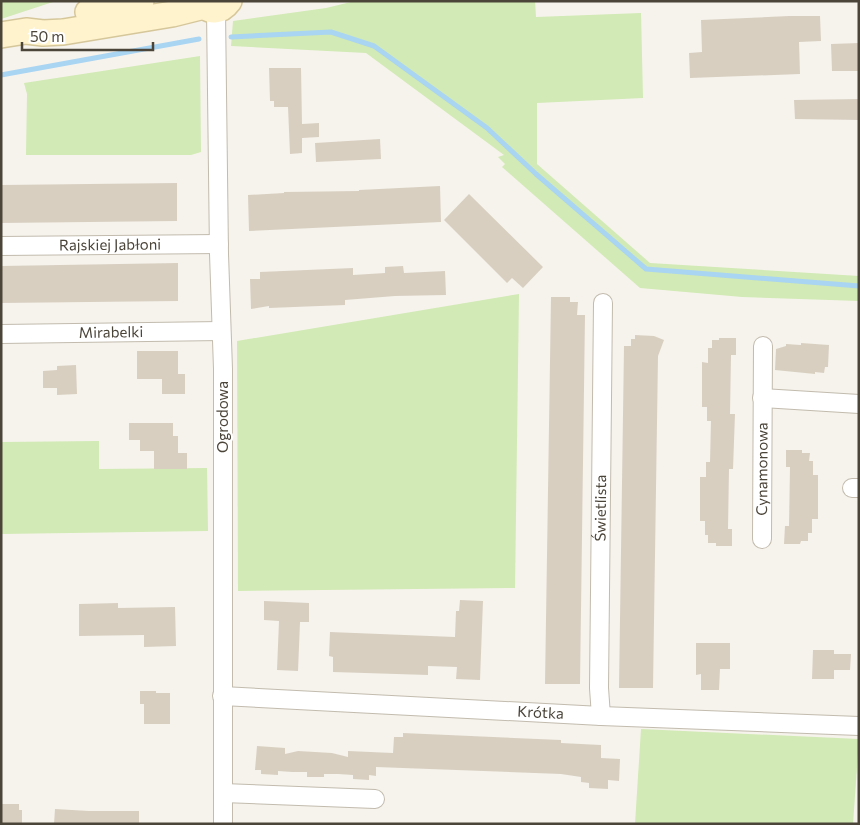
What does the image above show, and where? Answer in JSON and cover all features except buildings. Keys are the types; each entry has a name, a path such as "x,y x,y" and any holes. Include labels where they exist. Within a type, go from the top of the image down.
{"street":[{"path":"26,31 40,23 141,1"},
{"path":"1,35 26,31 43,33 63,32 172,14 219,4"},
{"name":"Ogrodowa","path":"219,4 219,244 223,409 223,824"},
{"name":"Rajskiej Jabłoni","path":"1,246 219,244"},
{"name":"Świetlista","path":"600,716 603,303"},
{"name":"Mirabelki","path":"1,334 222,331"},
{"name":"Cynamonowa","path":"762,539 763,346"},
{"path":"762,398 859,404"},
{"name":"Krótka","path":"222,696 600,716 859,726"},
{"path":"223,793 375,799"}],"green space":[{"path":"1,1 56,1 1,19"},
{"path":"355,1 535,1 536,17 641,13 643,98 537,103 537,164 650,263 859,276 859,301 742,297 640,288 502,167 505,164 498,157 504,155 366,53 231,46 233,21 326,8"},
{"path":"200,56 201,152 191,155 26,155 27,94 24,83"},
{"path":"519,294 515,588 238,591 237,341"},
{"path":"99,441 99,469 207,468 208,531 1,534 1,442"},
{"path":"641,729 859,739 853,824 635,824"}],"waterway":[{"path":"231,37 331,32 374,46 487,128 536,174 646,269 859,286"},
{"path":"1,75 199,39"}]}
